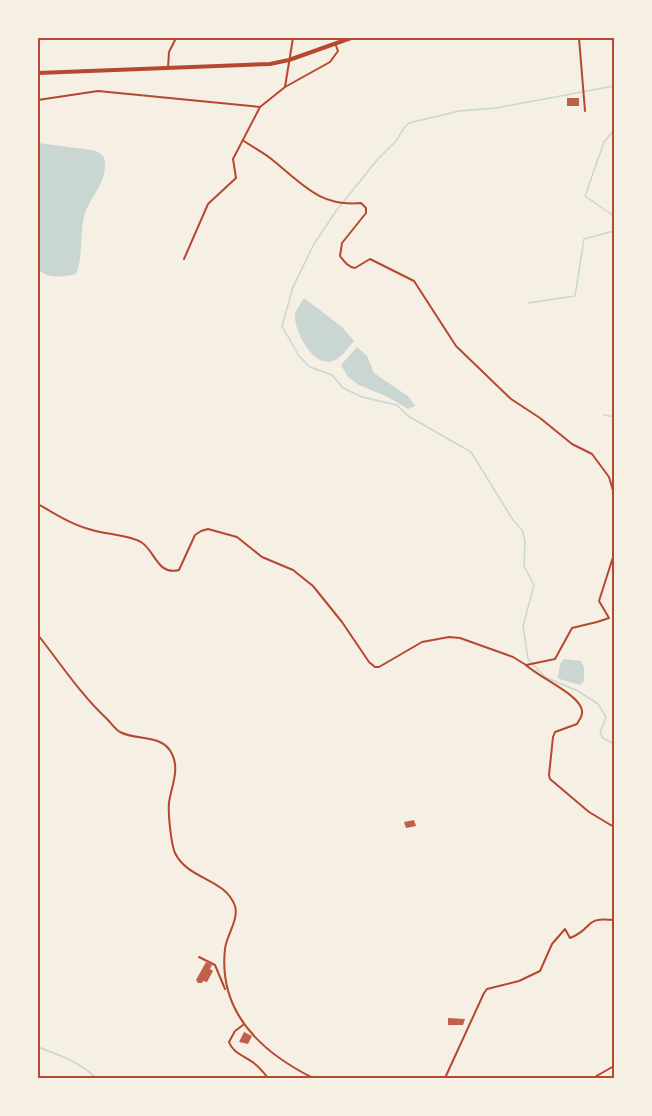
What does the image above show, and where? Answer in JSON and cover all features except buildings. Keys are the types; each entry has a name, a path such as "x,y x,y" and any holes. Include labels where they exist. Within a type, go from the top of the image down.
{"main road":[{"path":"38,74 270,64 289,60 351,38"}],"street":[{"path":"168,68 169,52 176,38"},
{"path":"285,87 293,38"},
{"path":"579,38 585,111"},
{"path":"184,259 208,204 236,178 233,159 260,107 285,87 330,62 338,51 335,43"},
{"path":"38,100 98,91 260,107"},
{"path":"244,141 273,160 315,195 345,204 361,203 366,208 366,213 345,238 340,256 348,265 355,268 370,259 414,281 456,346 511,399 543,420 572,444 592,454 609,477 615,494"},
{"path":"38,504 88,530 114,533 141,543 159,566 175,571 179,570 195,535 201,531 208,529 237,537 262,557 293,570 313,585 375,667 379,667 422,642 449,637 460,638 513,657 573,696 582,709 577,724 561,729 553,737 550,779 589,812 615,827"},
{"path":"526,665 555,659 572,628 609,618 599,601 614,557"},
{"path":"38,635 97,711 120,732 164,743 172,754 175,764 174,784 169,803 175,853 194,875 226,891 236,913 225,948 223,974 228,997"},
{"path":"416,1078 445,1078 487,989 519,981 540,971 552,944 565,929 570,938 583,933 591,921 597,918 615,920"},
{"path":"199,957 214,965 243,1025 266,1049 313,1078"},
{"path":"243,1025 235,1031 229,1042 234,1051 260,1068 268,1078"},
{"path":"593,1078 615,1066"}],"shaded area":[{"path":"38,143 91,150 100,153 105,162 103,178 85,213 76,274 51,276 38,269 40,227"},
{"path":"304,298 342,327 354,341 336,360 326,362 318,359 301,338 295,315"},
{"path":"357,347 367,356 374,373 409,397 415,406 408,409 388,397 359,385 348,377 341,365"},
{"path":"564,659 581,661 584,668 584,681 580,685 558,678 560,664"}],"waterway":[{"path":"614,86 496,108 459,111 409,123 336,211 314,244 293,287 282,326 299,356 310,367 332,375 343,388 362,397 397,405 408,416 471,452 513,520 522,530 525,540 524,566 534,585 523,626 528,659 545,677 578,691 598,704 606,717 600,733 603,738 614,744"},
{"path":"614,130 604,142 585,196 614,216"},
{"path":"528,303 575,296 584,239 614,231"},
{"path":"604,415 614,417"},
{"path":"38,1047 76,1063 96,1078"}]}
